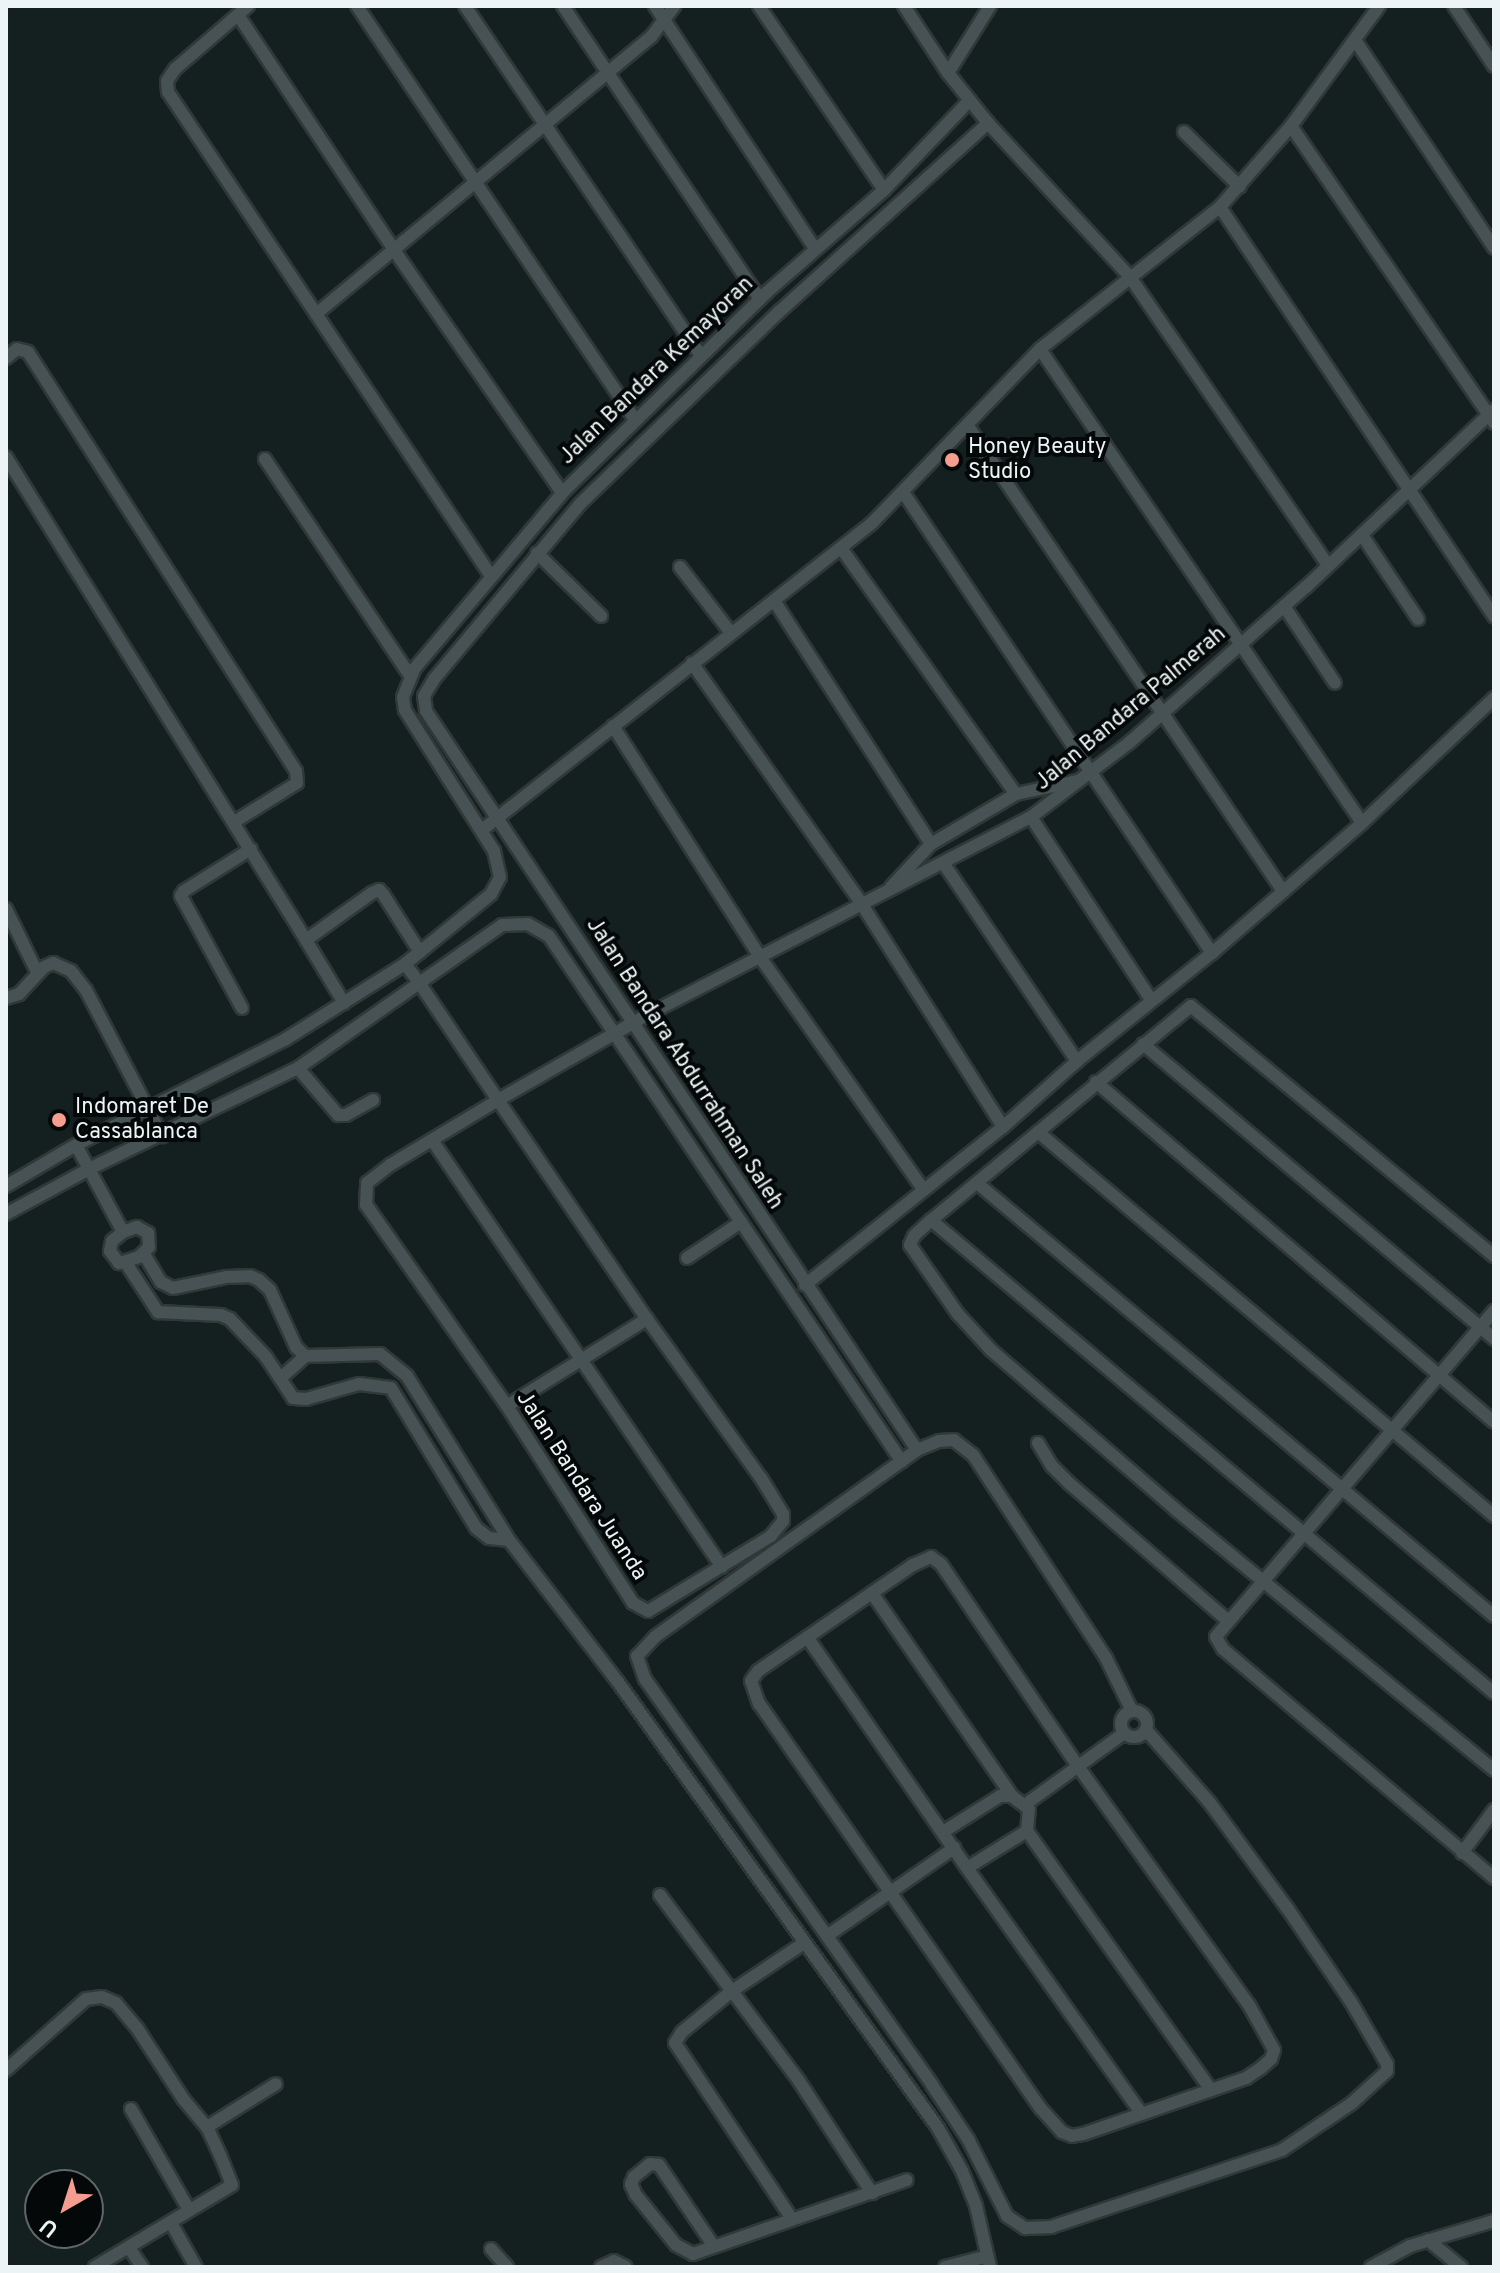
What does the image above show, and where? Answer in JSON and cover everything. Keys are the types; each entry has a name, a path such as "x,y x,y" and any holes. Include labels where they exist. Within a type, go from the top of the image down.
{"street":[{"path":"357,6 635,420"},
{"path":"465,6 542,125 701,356"},
{"path":"563,6 760,299"},
{"path":"655,6 815,249"},
{"path":"316,314 476,184 666,22 674,6"},
{"path":"759,6 884,190"},
{"path":"904,6 948,73 988,123 1130,277 1328,565"},
{"path":"948,73 990,6"},
{"path":"482,830 841,548 903,492 1040,349 1220,207 1291,126 1379,6"},
{"path":"1454,6 1494,66"},
{"path":"491,576 168,92 167,81 175,69 243,10 394,250 562,493"},
{"path":"1355,40 1494,248"},
{"name":"Jalan Bandara Kemayoran","path":"403,697 410,676 562,493 760,299 884,190 970,100"},
{"name":"Jalan Bandara Kemayoran","path":"424,696 435,678 580,504 757,333 988,123"},
{"path":"1291,126 1492,416"},
{"path":"1184,132 1240,187"},
{"path":"1220,207 1494,617"},
{"path":"6,358 17,349 28,352 296,771 297,783 234,822"},
{"path":"1040,349 1362,823"},
{"name":"Jalan Bandara Palmerah","path":"615,1034 891,887 944,864 1031,817 1162,713 1362,535 1407,489 1492,416"},
{"path":"968,426 1283,891"},
{"path":"6,457 344,1003"},
{"path":"265,459 410,676"},
{"path":"903,492 1212,953"},
{"path":"1362,535 1418,619"},
{"path":"841,548 1016,794"},
{"path":"537,553 601,616"},
{"path":"680,567 731,633"},
{"path":"775,602 931,844"},
{"path":"1284,606 1335,683"},
{"path":"692,663 861,903 1003,1127"},
{"path":"6,1186 76,1145 286,1039 405,964 491,894 499,882 500,871 494,851 405,710 403,697 424,696"},
{"name":"Jalan Bandara Abdurrahman Saleh","path":"424,696 426,711 917,1450"},
{"path":"805,1285 1003,1127 1077,1061 1212,953 1362,823 1494,698"},
{"path":"613,726 760,957 923,1189"},
{"path":"891,887 931,844 1016,794 1077,781"},
{"path":"1031,817 1151,1000"},
{"path":"242,1008 181,896 184,891 251,849"},
{"path":"944,864 1077,1061"},
{"path":"306,940 379,890 420,952"},
{"path":"6,909 37,972"},
{"name":"Jalan Bandara Abdurrahman Saleh","path":"420,984 502,925 528,924 549,936 902,1462"},
{"path":"549,936 568,924"},
{"path":"6,998 19,994 37,972 53,963 63,965 78,978 162,1136"},
{"name":"Jalan Bandara Juanda","path":"405,964 420,984 498,1100 647,1319 783,1514 783,1521 771,1536 650,1610 639,1609 507,1406 366,1205 367,1183 498,1100 615,1034"},
{"path":"6,1214 94,1174 298,1068 420,984"},
{"path":"1494,1256 1193,1007 1188,1007 931,1220 914,1236 911,1249 972,1331 1262,1581 1494,1770"},
{"path":"1143,1044 1494,1339"},
{"path":"298,1068 338,1115 346,1115 373,1100"},
{"path":"1096,1082 1494,1422"},
{"path":"1038,1132 1494,1516"},
{"path":"432,1140 722,1567"},
{"path":"76,1145 123,1232"},
{"path":"977,1183 1494,1616"},
{"path":"931,1220 1301,1534 1494,1693"},
{"path":"687,1258 741,1222"},
{"path":"126,1263 144,1254 150,1244 146,1231 137,1227 123,1232 112,1241 110,1251 115,1260 126,1263 158,1312 225,1317 282,1377 290,1396 299,1399 359,1384 391,1388 407,1376"},
{"path":"144,1254 161,1282 173,1288 226,1277 250,1276 259,1280 270,1290 296,1347 305,1356"},
{"path":"1494,1311 1392,1433 1227,1620 1216,1637 1223,1649 1494,1878"},
{"path":"507,1406 647,1319"},
{"path":"282,1377 305,1356 380,1354 407,1376 509,1540 618,1682 938,2128 972,2195 989,2262 945,2267"},
{"path":"391,1388 478,1530 489,1538 509,1540"},
{"path":"954,1440 973,1455 1106,1658 1132,1711 1144,1715 1146,1730 1210,1803 1287,1908 1387,2064 1381,2080 1282,2150 1051,2227 1025,2228 1007,2216 968,2139 645,1679 637,1656 655,1637 902,1462 917,1450 939,1441 954,1440"},
{"path":"1038,1443 1052,1466 1087,1500 1227,1620"},
{"path":"935,1558 1077,1765 1249,2005 1271,2043 1274,2055 1267,2064 1246,2078 1072,2136 1053,2125 752,1689 751,1681 758,1671 872,1593 922,1559 935,1558"},
{"path":"872,1593 1012,1796 1026,1804 1030,1814 1027,1831 1211,2090"},
{"path":"807,1637 1141,2113"},
{"path":"1124,1733 1122,1720 1132,1711"},
{"path":"1124,1733 1136,1737 1146,1730"},
{"path":"1026,1804 1124,1733"},
{"path":"943,1832 1000,1796 1012,1796"},
{"path":"1462,1853 1494,1810"},
{"path":"967,1868 1027,1831"},
{"path":"827,1936 954,1848"},
{"path":"660,1895 806,2091 872,2193"},
{"path":"792,2219 675,2047 682,2032 732,1991 804,1943"},
{"path":"6,2070 86,1999 102,1997 116,2003 137,2028 184,2100 207,2127 232,2185 130,2249 95,2267"},
{"path":"207,2127 276,2084"},
{"path":"131,2109 189,2210"},
{"path":"713,2245 659,2165 650,2164 634,2177 631,2184 636,2195 676,2245 693,2254 907,2180"},
{"path":"1371,2267 1389,2254 1494,2221"},
{"path":"171,2223 196,2267"},
{"path":"1428,2240 1461,2267"},
{"path":"130,2249 142,2267"},
{"path":"491,2249 507,2267"},
{"path":"601,2267 614,2261 626,2267"}],"place":[{"name":"Honey Beauty Studio","path":"952,460"},
{"name":"Indomaret De Cassablanca","path":"59,1120"}]}
